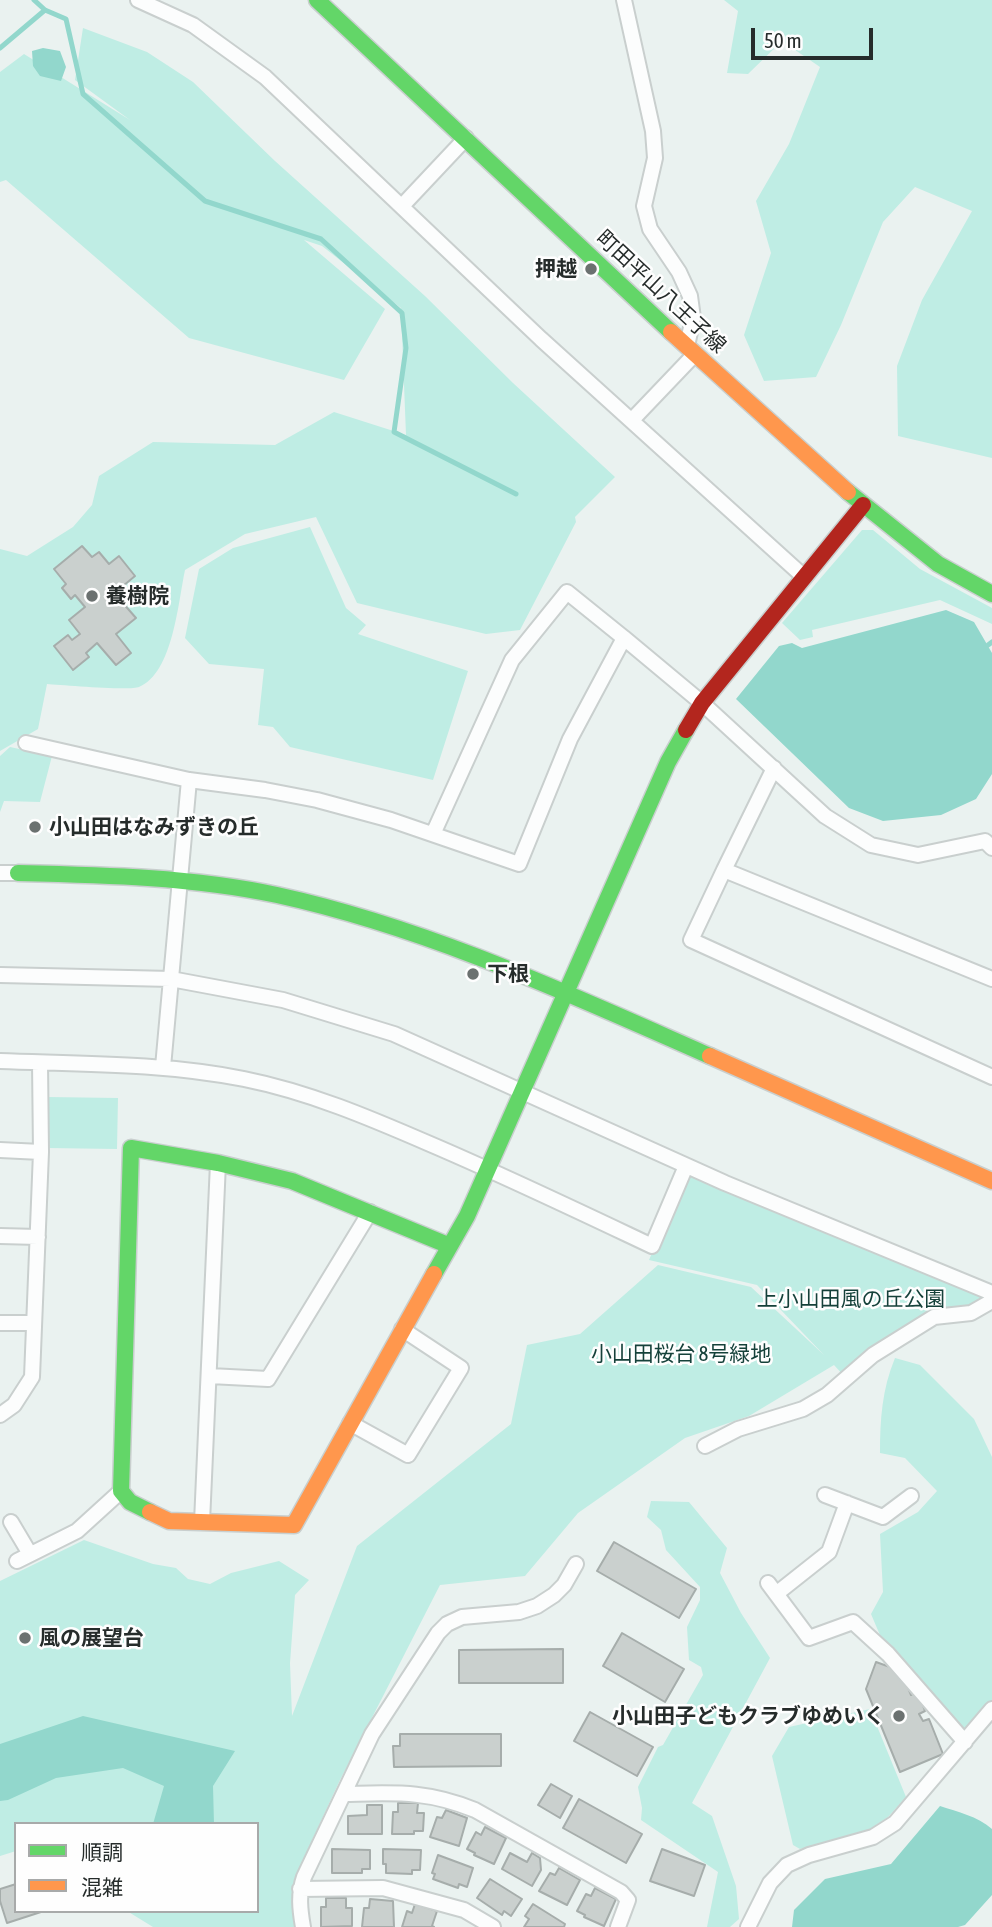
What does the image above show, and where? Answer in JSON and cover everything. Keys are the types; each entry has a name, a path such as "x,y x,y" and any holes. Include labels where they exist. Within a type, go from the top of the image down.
{"street":[{"path":"138,0 193,25 264,77 541,339 803,576"},
{"name":"町田平山八王子線","path":"317,0 691,350 863,505 938,564 992,594"},
{"path":"624,0 653,131 655,158 644,206 650,229 679,272 690,296 693,318 691,350 632,420"},
{"path":"401,206 466,138"},
{"path":"450,1246 292,1181 218,1163 131,1148 121,1491 130,1503 169,1521 294,1525 467,1216 668,762 702,703 863,505"},
{"path":"433,834 512,660 567,592 702,703 825,816 871,845 918,855 985,841 992,848"},
{"path":"26,743 190,780 317,800 391,820 519,864 570,739 624,638"},
{"path":"774,768 691,940 992,1077"},
{"path":"163,1067 190,780"},
{"path":"724,870 992,979"},
{"path":"0,873 180,880 274,895 351,913 453,946 992,1181"},
{"path":"0,975 171,979 283,1000 394,1034 687,1166 992,1293"},
{"path":"0,1061 163,1067 245,1079 308,1096 366,1116 488,1169 652,1246 687,1166"},
{"path":"0,1415 13,1405 32,1377 41,1152 40,1063"},
{"path":"0,1150 41,1152"},
{"path":"202,1522 218,1163"},
{"path":"210,1376 268,1379 370,1212"},
{"path":"0,1236 38,1237"},
{"path":"705,1446 738,1429 803,1409 827,1395 873,1355 934,1317 971,1313 992,1301"},
{"path":"0,1322 34,1323"},
{"path":"350,1423 408,1455 461,1368 402,1329"},
{"path":"11,1522 24,1557 77,1531 121,1491"},
{"path":"825,1495 883,1517 911,1496"},
{"path":"847,1503 829,1552 772,1588 809,1638 853,1622 888,1654 965,1742"},
{"path":"303,1927 299,1907 300,1889 372,1734 438,1633 447,1624 462,1618 519,1612 537,1605 564,1585 576,1564"},
{"path":"748,1927 770,1883 787,1866 809,1855 873,1838 895,1823 992,1709"},
{"path":"344,1794 427,1794 452,1800 475,1810 621,1892 628,1900 618,1927"},
{"path":"300,1889 383,1888 464,1910 493,1927"}],"green space":[{"path":"724,0 992,0 992,458 898,436 897,366 922,300 972,211 915,187 883,222 841,325 816,377 764,381 744,335 771,253 756,201 789,144 820,67 782,41 748,74 727,73 738,11"},
{"path":"83,28 147,52 193,82 275,161 425,296 513,383 615,477 575,517 576,522 520,630 486,634 357,603 316,517 245,534 185,570 167,653 150,679 133,688 47,684 38,729 0,751 0,549 27,556 73,527 92,505 99,476 153,442 275,445 334,412 406,435 401,308 322,246 304,240 385,309 344,380 189,338 6,180 0,182 0,72 24,54 130,120 75,80"},
{"path":"310,527 346,608 366,625 358,634 468,671 433,780 290,747 273,727 258,725 264,669 209,664 185,638 199,569 233,548"},
{"path":"862,530 873,530 920,569 992,608 992,624 940,600 812,630 813,637 800,640 782,623"},
{"path":"10,747 52,756 40,802 4,801 0,812 0,756"},
{"path":"48,1097 118,1098 117,1149 47,1148"},
{"path":"688,1170 992,1295 970,1309 936,1312 845,1377 834,1365 749,1416 685,1438 578,1513 525,1576 440,1585 340,1780 295,1877 292,1909 296,1927 153,1927 130,1913 259,1913 259,1822 14,1822 14,1852 0,1856 0,1581 84,1540 153,1564 176,1568 188,1579 210,1584 231,1573 279,1561 309,1580 295,1595 290,1663 292,1716 357,1546 511,1424 527,1345 580,1334 658,1265 751,1287 824,1355 757,1285 649,1260"},
{"path":"895,1358 920,1365 974,1419 992,1457 992,1709 965,1742 888,1654 871,1614 883,1592 880,1534 918,1512 937,1491 905,1458 880,1453 883,1405"},
{"path":"651,1501 689,1502 727,1548 720,1573 741,1613 770,1658 692,1803 712,1816 736,1886 739,1919 730,1927 707,1927 718,1872 641,1820 638,1787 658,1747 663,1745 703,1675 701,1667 689,1660 687,1627 700,1600 700,1587 666,1550 661,1530 647,1517"},
{"path":"870,1709 906,1797 888,1817 870,1829 800,1849 793,1845 772,1756 789,1727"}],"shaded area":[{"path":"43,48 60,51 66,67 61,81 40,76 33,66 32,51"},
{"path":"946,610 974,622 992,653 992,774 976,799 941,815 883,821 849,808 736,699 779,646 792,643 802,648"},
{"path":"83,1716 235,1751 213,1786 214,1822 154,1822 164,1786 123,1768 56,1778 8,1800 0,1801 0,1744"},
{"path":"940,1806 974,1818 992,1829 992,1895 965,1925 792,1927 794,1910 825,1879 891,1864"}],"building":[{"path":"82,546 92,557 99,552 109,564 119,556 135,576 123,586 131,595 122,602 136,618 116,634 131,653 116,665 97,643 86,653 89,657 73,670 54,646 68,635 72,640 80,634 69,620 85,607 75,595 71,599 62,588 66,584 54,569"},
{"path":"614,1542 696,1589 679,1618 597,1571"},
{"path":"622,1633 684,1669 665,1702 603,1666"},
{"path":"563,1649 563,1683 459,1683 459,1650"},
{"name":"小山田子どもクラブゆめいく","path":"876,1662 901,1671 911,1695 918,1692 925,1711 919,1714 923,1721 929,1719 943,1754 900,1772 866,1689"},
{"path":"590,1712 653,1747 637,1776 574,1741"},
{"path":"400,1734 501,1734 501,1766 394,1767 393,1746 400,1746"},
{"path":"551,1784 572,1796 560,1818 538,1805"},
{"path":"579,1799 642,1834 626,1863 563,1828"},
{"path":"398,1803 418,1803 417,1813 424,1813 423,1831 414,1831 414,1834 392,1834 393,1812 398,1812"},
{"path":"367,1805 382,1805 382,1834 348,1834 348,1816 367,1815"},
{"path":"446,1810 467,1818 459,1846 430,1837 437,1817 442,1818"},
{"path":"485,1827 506,1838 494,1864 467,1849 476,1832 481,1835"},
{"path":"332,1849 370,1850 370,1869 362,1869 362,1873 332,1873"},
{"path":"383,1849 421,1850 420,1870 412,1870 412,1874 386,1873"},
{"path":"662,1849 705,1865 694,1896 650,1881"},
{"path":"510,1853 527,1862 532,1853 540,1858 541,1870 532,1886 502,1869"},
{"path":"438,1855 473,1868 467,1887 459,1884 458,1888 433,1879 435,1874 432,1873"},
{"path":"559,1868 580,1880 567,1905 539,1891 550,1873 555,1875"},
{"path":"490,1879 522,1899 511,1916 504,1911 502,1915 477,1898"},
{"path":"14,1885 14,1913 38,1913 7,1923 0,1901 0,1889"},
{"path":"595,1888 616,1899 604,1926 577,1911 586,1894 591,1896"},
{"path":"326,1898 346,1898 346,1908 352,1908 352,1926 321,1927 321,1907 326,1907"},
{"path":"370,1899 393,1901 394,1927 362,1927 364,1908 369,1908"},
{"path":"415,1904 437,1911 432,1926 434,1927 402,1927 407,1911 412,1913"},
{"path":"533,1904 565,1924 564,1927 524,1927 529,1919 525,1916"}],"waterway":[{"path":"34,0 45,10 66,19 83,94 205,201 321,239 402,313 406,348 394,432 516,494"},
{"path":"0,48 45,10"},
{"path":"988,645 992,642"}],"traffic: fast":[{"path":"317,0 671,332"},
{"path":"848,492 938,564 992,594"},
{"path":"434,1274 467,1216 668,762 686,730"},
{"path":"18,873 116,876 213,884 277,895 333,909 389,925 497,965 710,1056"},
{"path":"150,1512 130,1502 121,1491 131,1148 218,1163 292,1181 450,1246"}],"traffic: slow":[{"path":"671,332 848,492"},
{"path":"710,1056 992,1181"},
{"path":"150,1512 169,1521 294,1525 434,1274"}],"traffic: jam":[{"path":"686,730 702,703 863,505"}],"place":[{"name":"押越","path":"591,269"},
{"name":"養樹院","path":"92,596"},
{"name":"小山田はなみずきの丘","path":"35,827"},
{"name":"下根","path":"473,974"},
{"name":"風の展望台","path":"25,1638"},
{"name":"小山田子どもクラブゆめいく","path":"899,1716"}],"park label":[{"name":"上小山田風の丘公園","path":"851,1299"},
{"name":"小山田桜台 8号緑地","path":"681,1354"}]}
